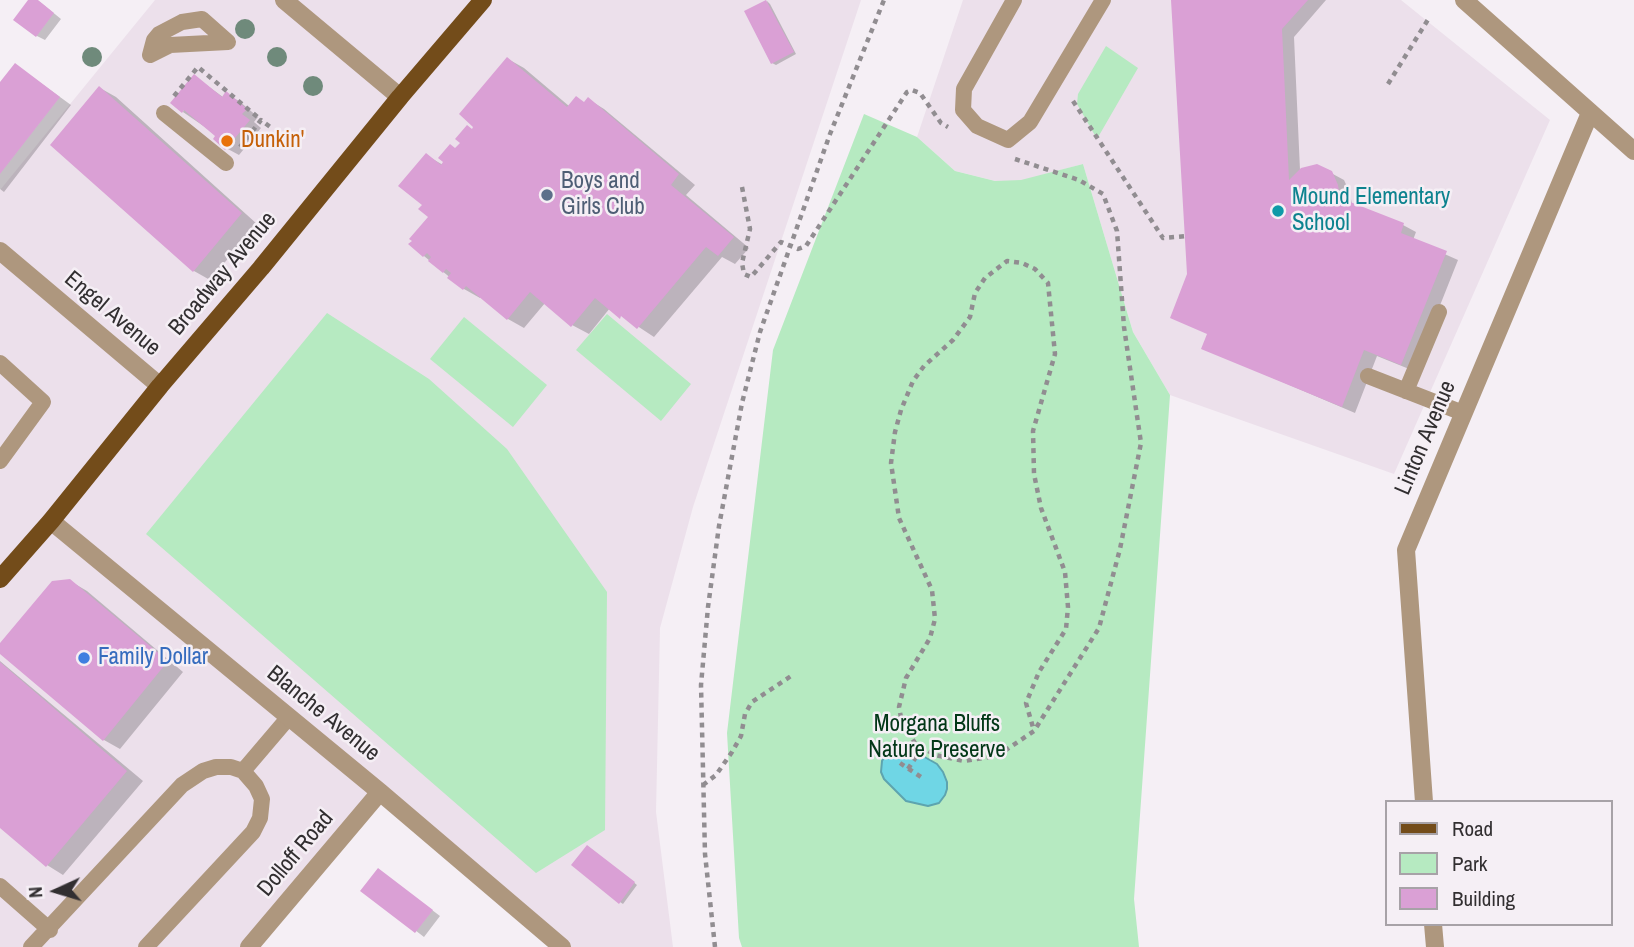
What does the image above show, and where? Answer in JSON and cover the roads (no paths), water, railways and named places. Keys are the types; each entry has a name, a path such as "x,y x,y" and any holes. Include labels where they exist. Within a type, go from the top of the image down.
{"main road":[{"name":"Broadway Avenue","path":"0,579 261,268 476,2"}],"street":[{"path":"284,0 400,97"},
{"path":"1464,0 1634,151"},
{"name":"Linton Avenue","path":"1424,800 1406,550 1590,113"},
{"name":"Engel Avenue","path":"0,251 160,386"},
{"name":"Blanche Avenue","path":"51,521 380,792 562,947"},
{"name":"Dolloff Road","path":"248,947 380,792"},
{"path":"1433,926 1435,947"}],"lane":[{"path":"1014,0 964,89 962,110 977,126 1008,140 1030,122 1103,0"},
{"path":"202,19 228,42 170,45 150,55 154,40 159,34 182,22 202,19"},
{"path":"167,108 226,163"},
{"path":"1406,391 1439,312"},
{"path":"0,363 43,402 0,461"},
{"path":"1368,376 1463,413"},
{"path":"243,771 289,717"},
{"path":"31,947 50,930 182,785 202,771 216,767 231,767 243,771 256,786 262,799 260,818 253,832 146,947"},
{"path":"0,886 50,930"}],"water":[{"path":"896,745 912,750 937,764 943,772 947,789 939,803 928,806 906,801 884,779 881,772 882,761 889,747"}],"place":[{"name":"Dunkin'","path":"227,141"},
{"name":"Boys and Girls Club","path":"547,195"},
{"name":"Mound Elementary School","path":"1278,211"},
{"name":"Family Dollar","path":"84,658"}],"park label":[{"name":"Morgana Bluffs Nature Preserve","path":"937,738"}]}
